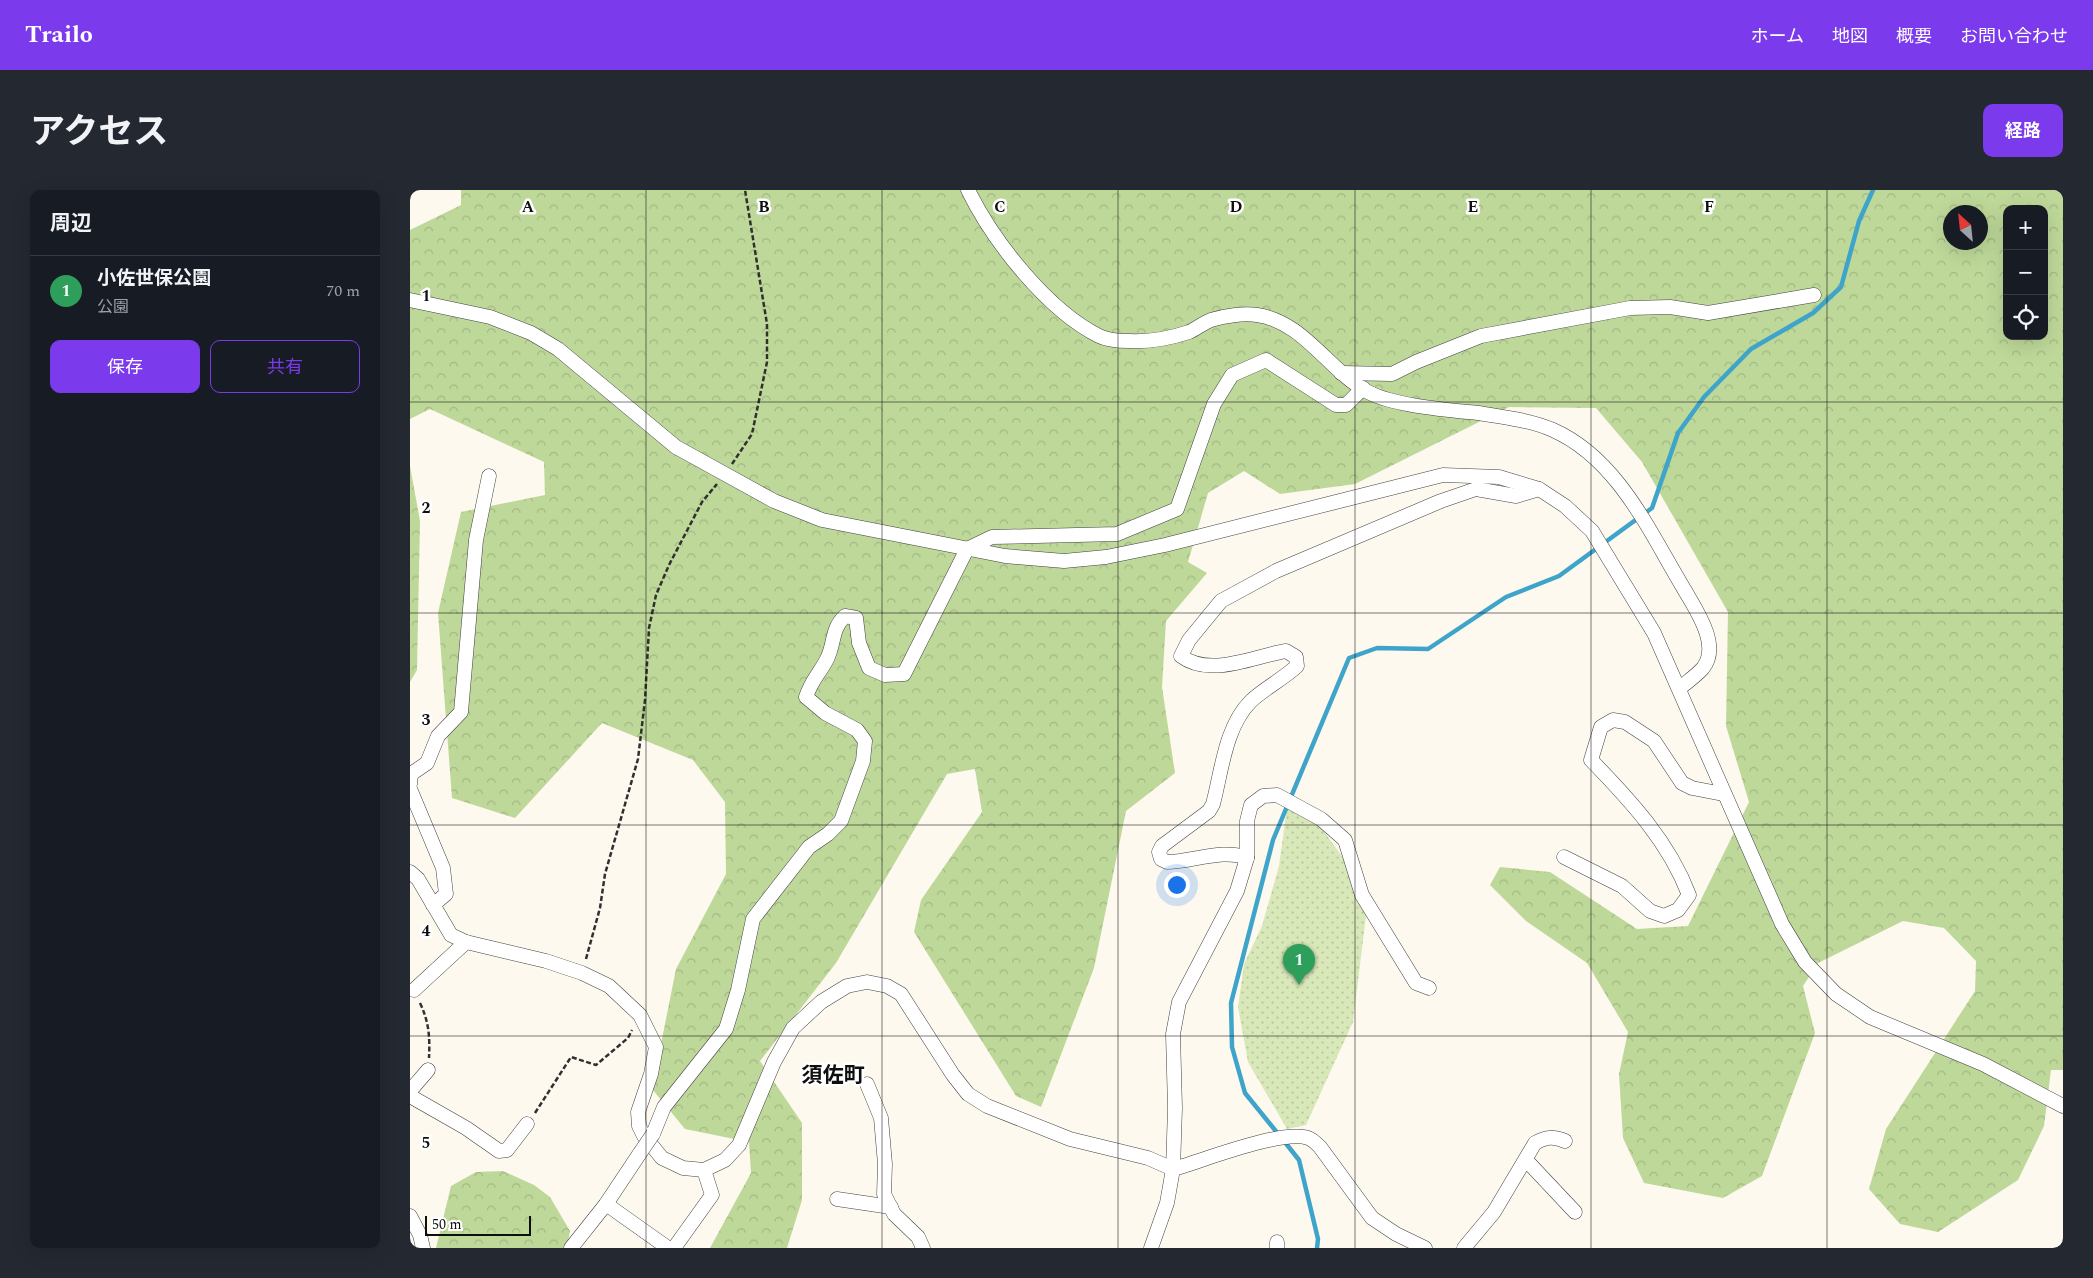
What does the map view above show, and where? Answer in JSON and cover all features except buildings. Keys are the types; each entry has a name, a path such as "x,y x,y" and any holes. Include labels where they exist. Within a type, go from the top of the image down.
{"street":[{"path":"968,190 982,217 1005,252 1048,297 1076,322 1101,338 1152,342 1191,331 1210,320 1256,315 1280,321 1300,335 1340,373 1370,393 1397,400 1511,418 1552,430 1579,446 1617,480 1636,508 1705,629 1710,652 1703,668 1680,688"},
{"path":"1340,373 1392,374 1416,362 1481,336 1630,308 1670,307 1708,313 1814,296"},
{"path":"410,300 490,317 531,332 558,349 676,447 724,476 774,501 822,520 1005,556 1064,561 1106,557 1165,545 1444,475 1500,477 1538,489 1565,506 1596,537 1654,633 1680,688 1724,794 1782,924 1805,962 1836,994 1870,1017 1983,1064 2063,1106"},
{"path":"571,1248 606,1204 653,1134 664,1107 726,1029 738,990 753,918 808,847 828,834 841,821 863,761 865,741 857,730 826,713 806,697 811,681 827,658 837,624 845,616 856,618 859,643 869,668 885,675 904,674 967,549 992,537 1117,534 1177,509 1214,404 1232,376 1266,360 1336,405 1346,405 1363,388"},
{"path":"410,784 411,774 428,763 438,736 461,712 476,540 489,476"},
{"path":"1247,858 1240,855 1167,862 1161,859 1159,852 1162,846 1209,811 1214,804 1237,717 1252,700 1297,666 1296,657 1286,651 1242,662 1203,665 1190,663 1181,656 1189,640 1203,621 1221,601 1276,572 1441,501 1476,489 1516,496 1538,489"},
{"path":"1564,857 1622,886 1650,911 1664,916 1678,910 1689,895 1682,876 1633,802 1591,760 1600,727 1613,720 1625,722 1654,741 1682,782 1692,788 1724,794"},
{"path":"410,789 444,868 446,894 433,905"},
{"path":"1151,1248 1167,1203 1173,1168 1175,1108 1172,1034 1179,1002 1237,891 1247,858 1246,821 1251,805 1263,796 1280,797 1321,819 1345,840 1362,895 1416,983 1429,988"},
{"path":"410,872 418,879 451,935 466,942 546,961 582,974 609,986 640,1015 656,1047 651,1074 638,1112 639,1126 644,1136 662,1158 683,1168 704,1170 725,1160 739,1145 774,1062 793,1028 821,1002 847,986 866,982 887,986 901,994 953,1075 968,1094 987,1106 1070,1139 1148,1158 1173,1168 1254,1143 1292,1137 1309,1138 1320,1147 1372,1218 1396,1234 1425,1248"},
{"path":"414,990 466,942"},
{"path":"410,1091 428,1070"},
{"path":"867,1084 881,1118 885,1164 884,1194 894,1214 918,1237 923,1248"},
{"path":"410,1096 466,1128 499,1152 506,1150 527,1124"},
{"path":"1464,1248 1494,1212 1535,1142 1546,1137 1556,1137 1565,1141"},
{"path":"1526,1160 1575,1212"},
{"path":"674,1248 712,1195 704,1170"},
{"path":"837,1199 891,1207"},
{"path":"606,1204 668,1248"},
{"path":"410,1216 420,1236 422,1248"}],"path":[{"path":"582,974 600,908 606,874 638,758 645,700 649,628 656,595 669,565 702,502 724,476 752,434 767,362 767,324 745,190"},
{"path":"414,990 427,1018 430,1035 428,1070"},
{"path":"527,1124 571,1057 596,1065 628,1038"}],"green space":[{"path":"461,190 2063,190 2063,1070 2051,1070 2044,1126 2018,1180 1938,1232 1900,1224 1869,1189 1886,1129 1975,991 1976,961 1944,928 1903,921 1818,963 1803,986 1815,1033 1762,1176 1723,1198 1644,1183 1623,1138 1619,1074 1628,1032 1587,963 1526,921 1490,885 1500,867 1550,872 1637,929 1688,926 1749,802 1726,726 1728,612 1642,462 1596,408 1509,407 1355,484 1280,494 1244,471 1208,493 1188,562 1207,573 1166,621 1162,687 1175,773 1126,811 1094,968 1041,1107 1016,1096 914,932 921,900 982,812 975,769 947,774 836,963 760,1061 802,1123 802,1200 787,1248 710,1248 751,1173 749,1142 685,1129 652,1089 676,969 726,874 725,802 693,760 602,723 515,818 452,798 438,613 461,512 545,495 544,462 430,409 410,419 410,230 461,205"},
{"path":"410,466 420,521 417,670 410,682"},
{"path":"1287,808 1320,826 1344,859 1366,916 1353,1022 1306,1125 1287,1129 1248,1062 1238,1007 1244,964 1262,926 1279,866"},
{"path":"503,1171 534,1185 550,1197 570,1231 567,1248 436,1248 451,1186 476,1172"}],"waterway":[{"path":"1279,1135 1245,1093 1232,1047 1231,1003 1273,840 1349,658 1377,648 1428,649 1506,597 1559,576 1652,508 1678,433 1704,397 1751,349 1813,313 1841,287 1859,221 1873,190"},
{"path":"1284,1141 1299,1160 1318,1239 1317,1248"}],"place":[{"name":"小佐世保公園","path":"1299,985"}],"district":[{"name":"須佐町","path":"833,1075"}]}
